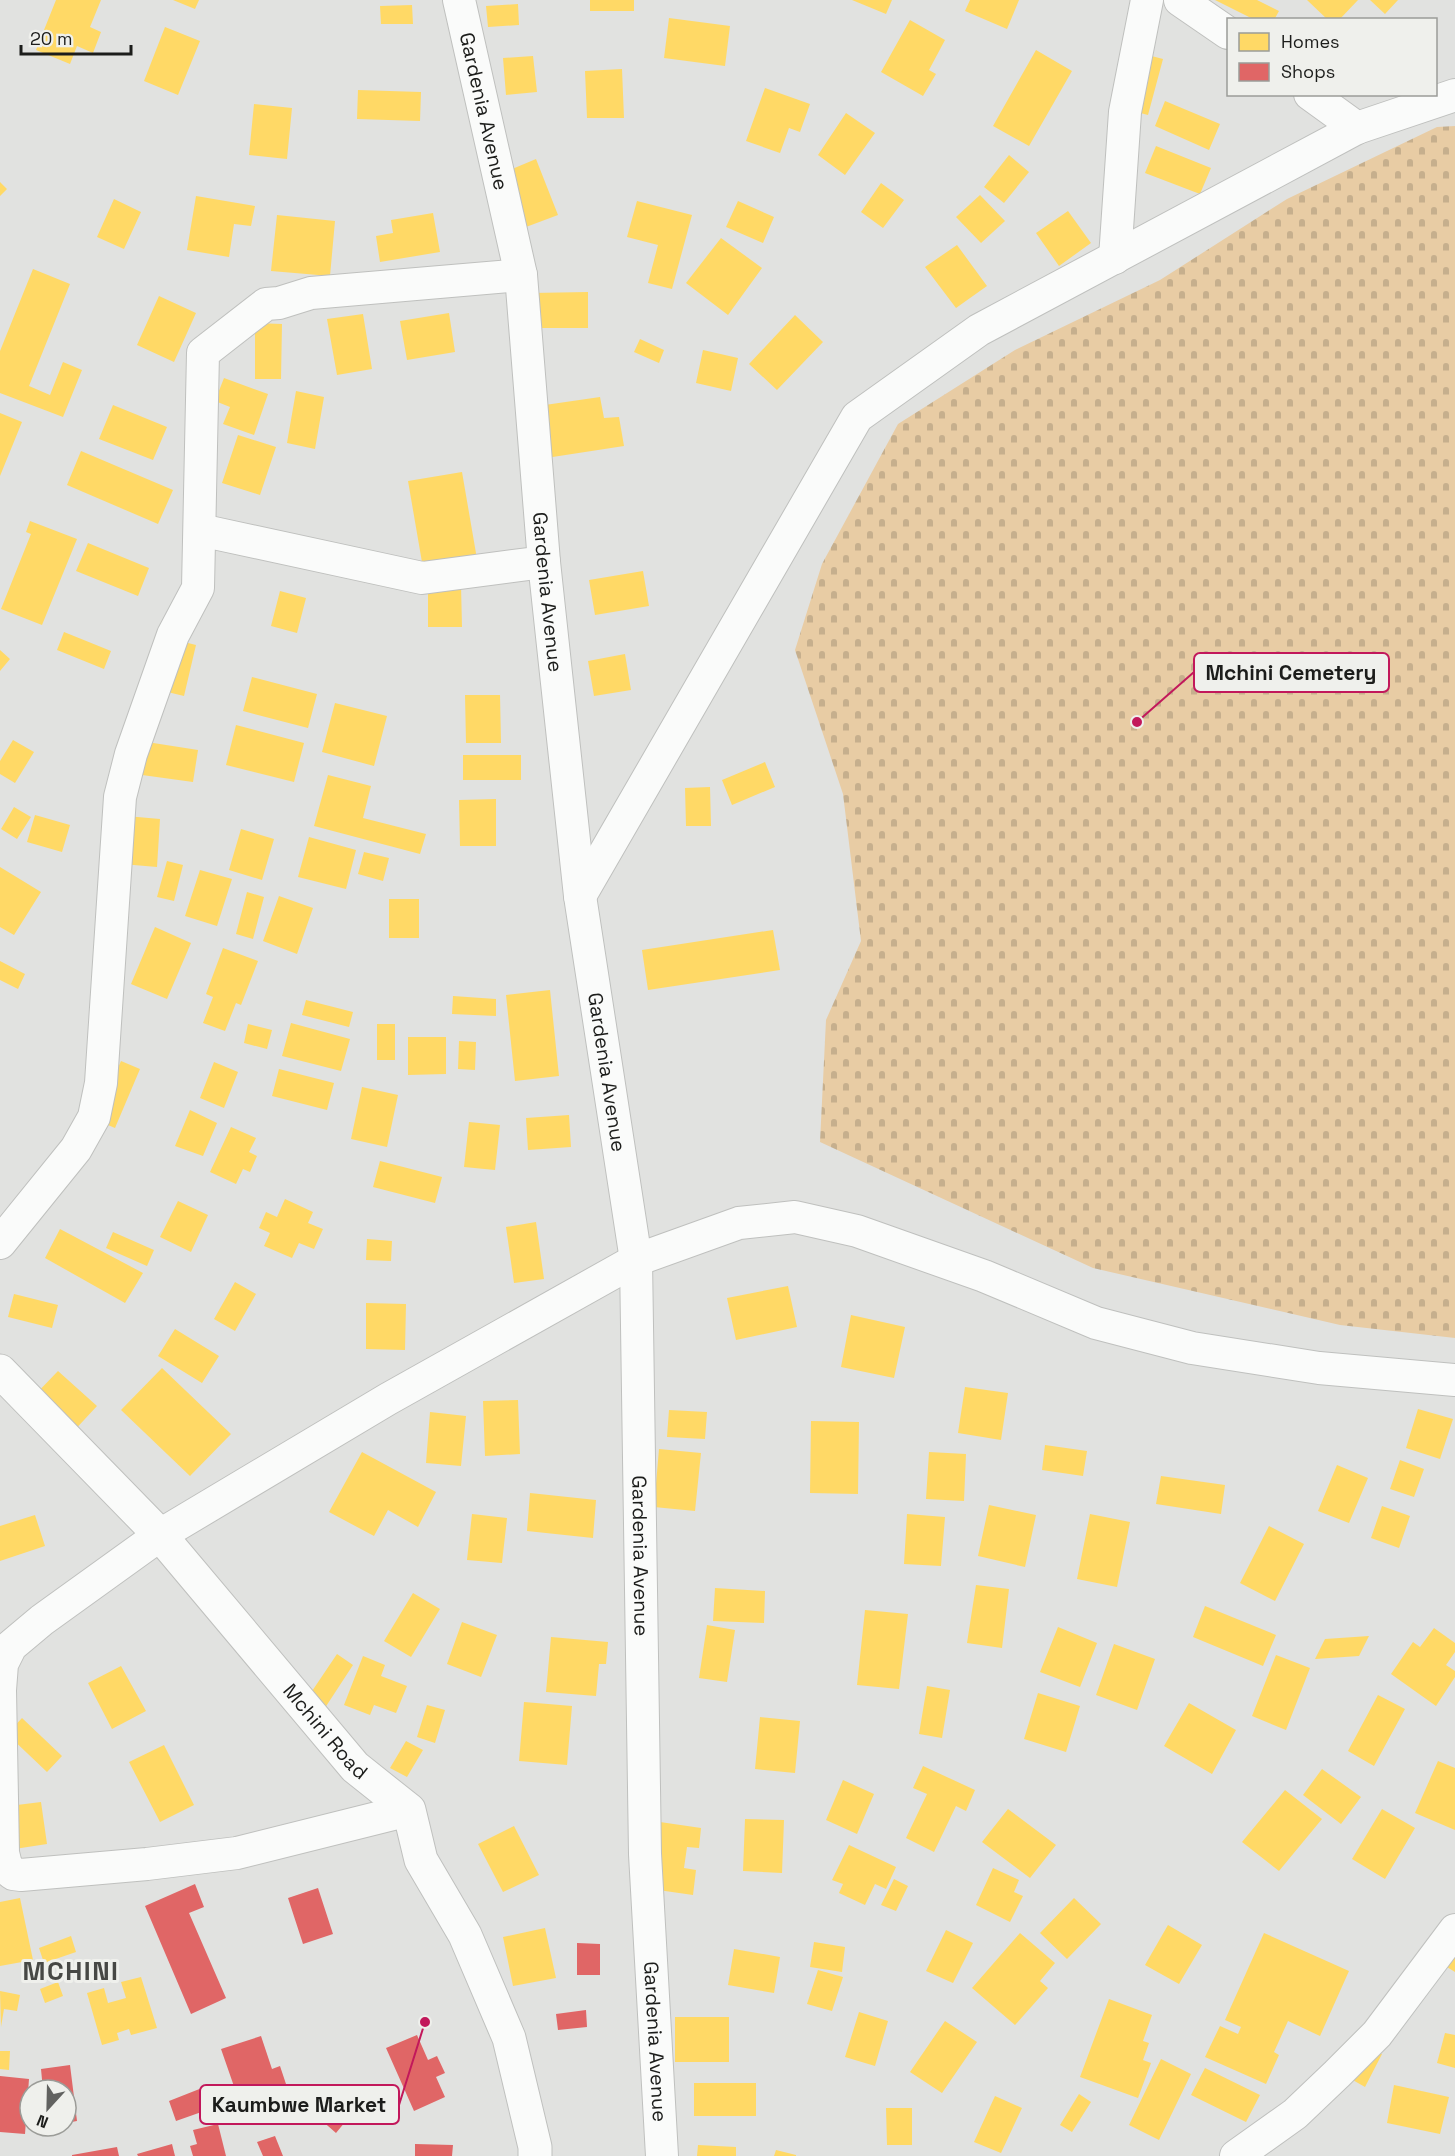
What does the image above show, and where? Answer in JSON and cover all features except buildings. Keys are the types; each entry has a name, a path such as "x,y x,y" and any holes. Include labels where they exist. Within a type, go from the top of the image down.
{"street":[{"name":"Gardenia Avenue","path":"459,0 521,275 544,562 580,896 636,1260 645,1854 662,2156"},
{"path":"1115,258 1125,112 1147,0"},
{"path":"1180,0 1227,32"},
{"path":"580,896 857,417 979,330 1356,128 1455,95"},
{"path":"1313,96 1356,128"},
{"path":"0,1243 76,1149 94,1116 101,1083 120,797 131,754 173,635 198,588 203,353 266,304 311,293 521,275"},
{"path":"200,530 422,578 544,562"},
{"path":"535,2156 535,2147 509,2038 465,1935 422,1860 409,1810 237,1853 147,1864 21,1875 13,1874 7,1869 3,1853 0,1690 2,1664 11,1646 42,1620 160,1535 388,1399 636,1260 739,1222 795,1216 857,1231 984,1276 1096,1323 1192,1348 1319,1368 1455,1380"},
{"name":"Mchini Road","path":"0,1371 160,1535 355,1767 409,1810"},
{"path":"1236,2156 1295,2114 1377,2034 1455,1930"}],"green space":[{"path":"1455,126 1455,1338 1340,1325 1093,1268 820,1142 826,1020 861,941 843,794 795,650 822,564 898,424 1015,350 1160,280 1287,199 1437,127"}],"place":[{"name":"Mchini Cemetery","path":"1137,722"},
{"name":"Kaumbwe Market","path":"425,2022"}],"district":[{"name":"MCHINI","path":"71,1971"}]}
